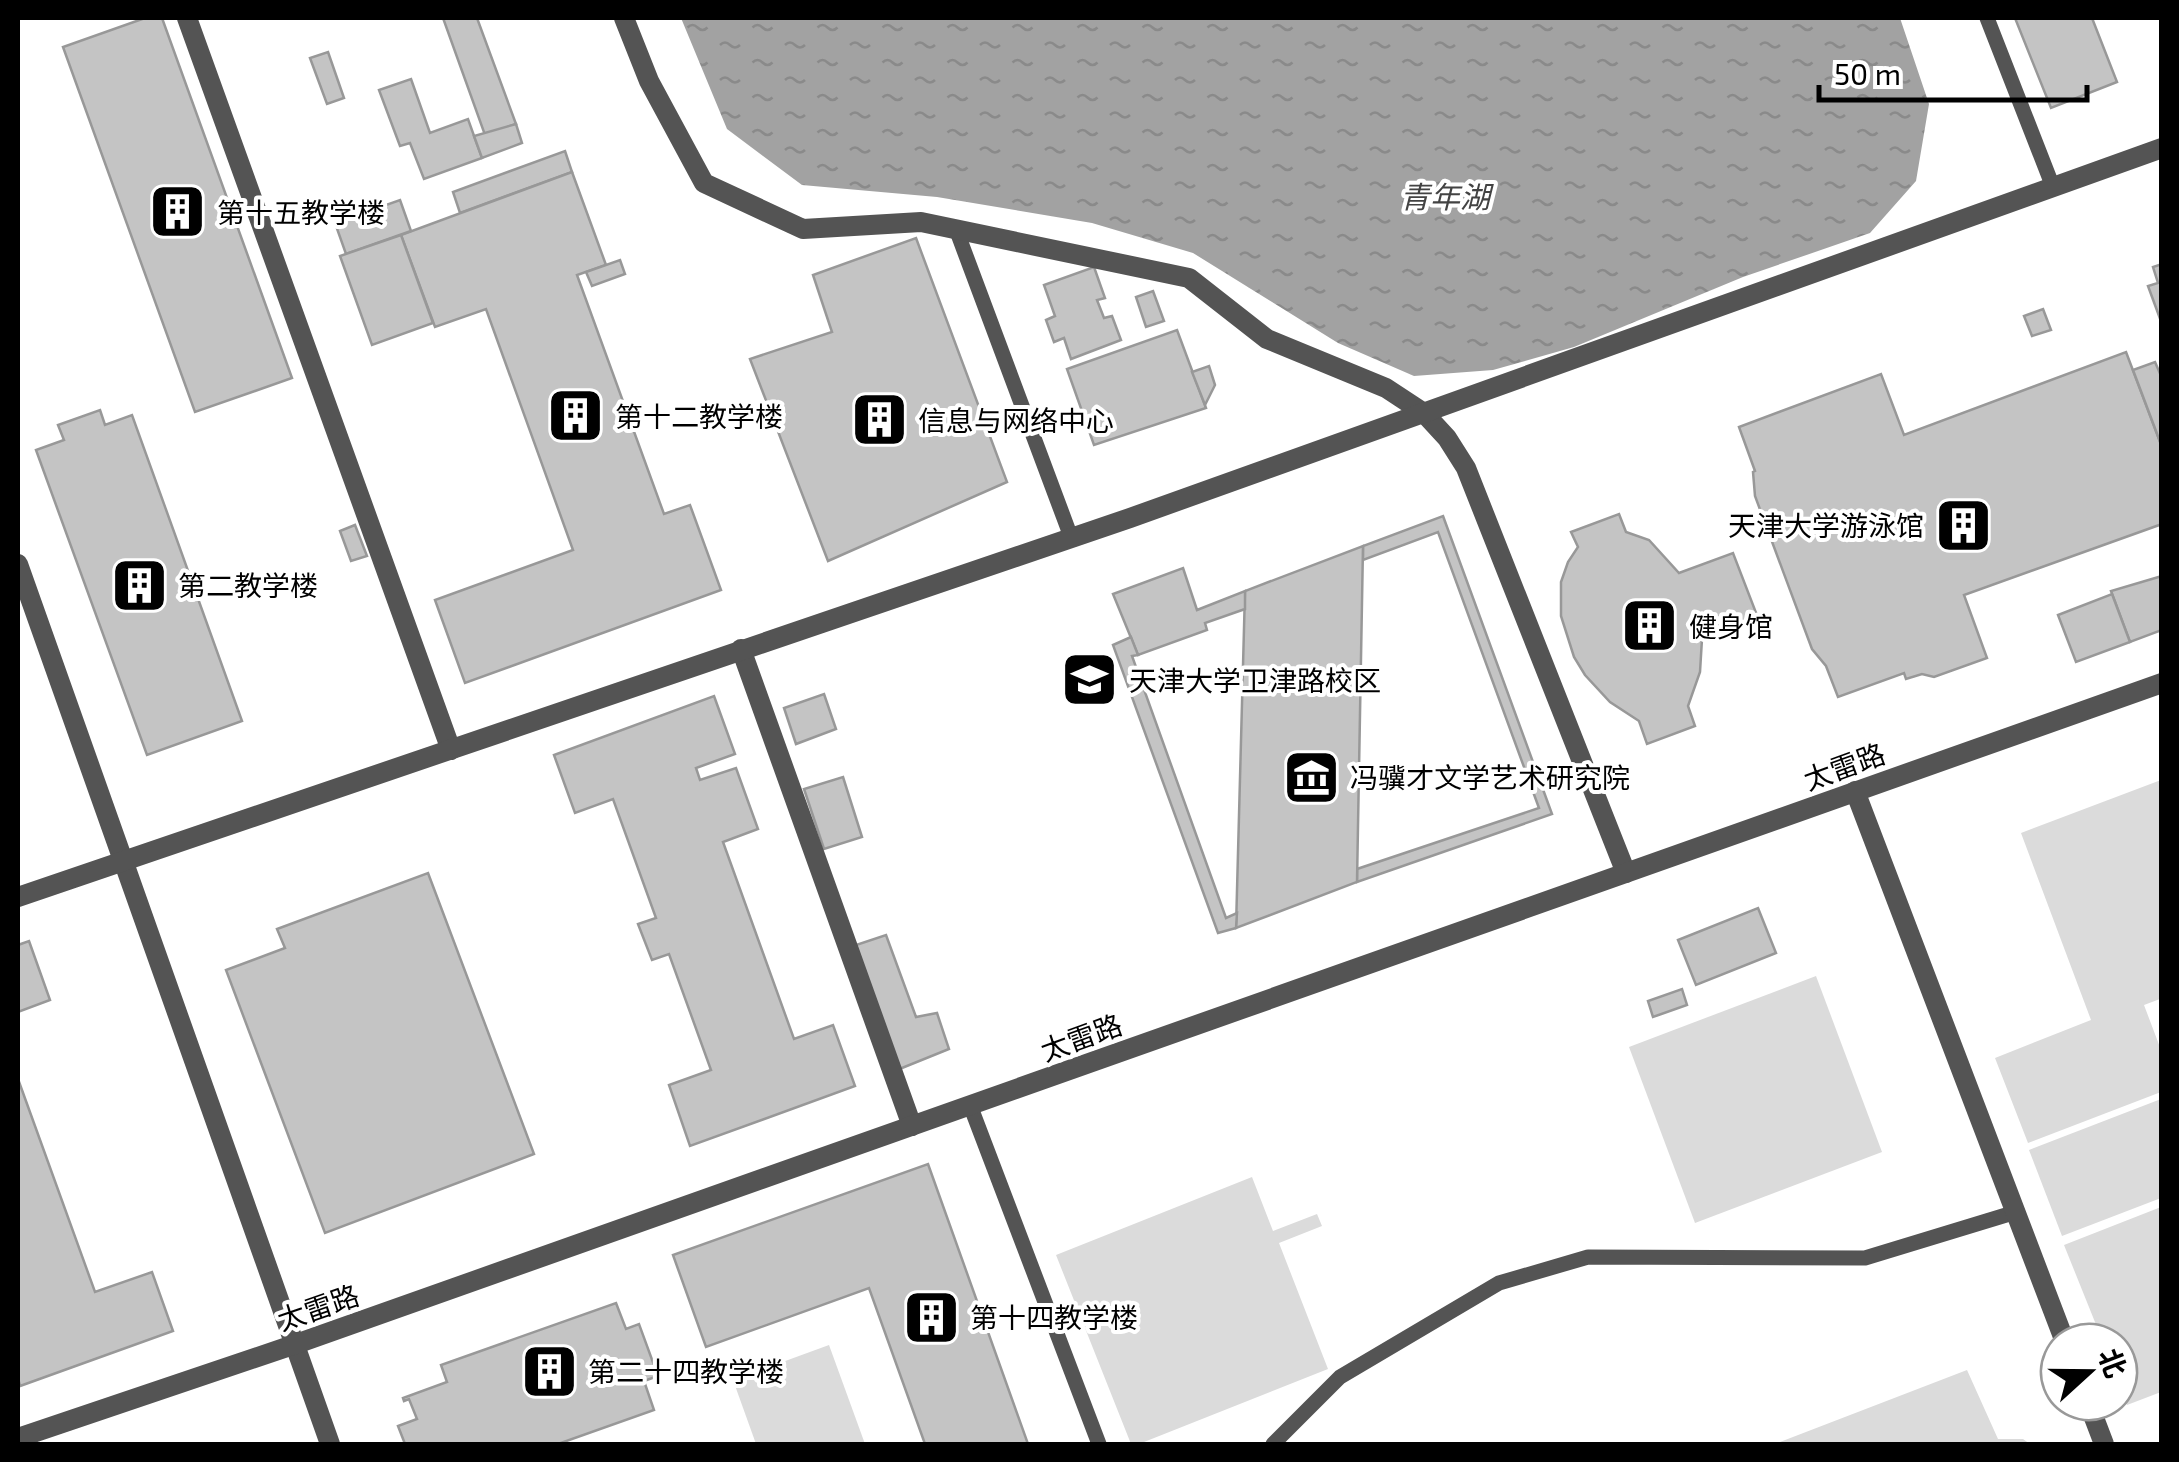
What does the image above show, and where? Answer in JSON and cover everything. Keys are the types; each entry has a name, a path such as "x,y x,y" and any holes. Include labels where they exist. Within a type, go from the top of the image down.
{"street":[{"path":"187,18 450,750"},
{"path":"624,18 649,81 704,183 803,228 921,222 1189,278 1267,340 1386,388 1424,413 1466,468 1626,873"},
{"path":"18,898 1071,537 2162,148"},
{"path":"18,564 330,1444"},
{"path":"741,649 912,1126"},
{"name":"太雷路","path":"18,1438 296,1344 2162,682"},
{"path":"1855,792 2057,1322"}],"lane":[{"path":"1987,18 2053,187"},
{"path":"956,229 1071,537"},
{"path":"970,1105 1099,1444"},
{"path":"1273,1444 1340,1377 1499,1283 1588,1257 1864,1258 2016,1212"}],"shaded area":[{"path":"2161,780 2161,1002 2160,999 2144,1005 2161,1050 2161,1092 2028,1143 1995,1058 2091,1020 2021,833"},
{"path":"1816,976 1882,1152 1695,1223 1629,1047"},
{"path":"2161,1099 2161,1198 2062,1236 2029,1150"},
{"path":"1252,1177 1273,1231 1317,1214 1322,1226 1279,1243 1328,1369 1131,1444 1056,1255"},
{"path":"2161,1207 2161,1392 2139,1400 2139,1322 2095,1322 2064,1245"},
{"path":"829,1345 865,1444 756,1444 733,1380"},
{"path":"1967,1370 1998,1439 2023,1439 2030,1444 1775,1444"}],"water":[{"name":"青年湖","path":"681,18 1900,18 1929,104 1916,181 1870,233 1743,277 1574,347 1493,370 1414,376 1338,343 1193,253 1092,223 937,197 802,185 727,129"}],"building":[{"name":"第十五教学楼","path":"145,18 162,18 292,378 195,412 63,47"},
{"path":"443,18 477,18 516,124 485,135"},
{"path":"2015,18 2092,18 2117,82 2051,108"},
{"path":"328,52 344,98 327,104 310,58"},
{"path":"411,79 430,133 468,119 482,158 424,179 410,143 400,146 379,90"},
{"path":"516,124 522,143 482,158 474,136"},
{"path":"565,151 572,172 460,213 453,192"},
{"name":"第十二教学楼","path":"572,172 606,265 577,275 664,514 690,505 721,590 465,683 435,600 573,550 486,309 435,327 401,235"},
{"path":"400,200 411,231 346,254 335,223"},
{"path":"401,235 433,323 372,345 340,256"},
{"name":"信息与网络中心","path":"916,238 1007,482 828,561 750,359 832,332 813,275"},
{"path":"620,260 625,274 592,286 586,272"},
{"path":"2162,264 2162,324 2148,286 2158,283 2153,267"},
{"path":"1094,267 1105,298 1097,300 1104,318 1112,316 1121,340 1071,359 1064,338 1054,342 1046,320 1055,316 1044,285"},
{"path":"1153,291 1164,321 1146,327 1136,297"},
{"path":"2043,309 2051,330 2032,336 2024,316"},
{"path":"1177,330 1206,408 1094,445 1067,369"},
{"name":"天津大学游泳馆","path":"2126,352 2162,447 2162,524 1964,595 1987,658 1934,677 1922,674 1906,679 1904,673 1838,697 1826,666 1812,649 1755,496 1755,471 1739,427 1881,374 1904,435"},
{"path":"2155,362 2162,378 2162,447 2133,370"},
{"path":"1209,366 1215,385 1205,405 1192,372"},
{"name":"第二教学楼","path":"100,410 105,425 132,415 242,721 147,755 36,450 64,440 58,425"},
{"name":"健身馆","path":"1619,514 1626,532 1649,540 1679,573 1733,553 1758,618 1702,639 1700,672 1688,706 1695,726 1647,744 1639,721 1610,702 1585,675 1574,657 1561,616 1561,582 1578,547 1571,532"},
{"name":"冯骥才文学艺术研究院","path":"1443,516 1552,814 1357,882 1357,869 1539,808 1438,532 1363,560 1363,546"},
{"path":"355,525 367,556 351,561 340,531"},
{"name":"冯骥才文学艺术研究院","path":"1363,546 1357,882 1236,928 1245,591"},
{"path":"1183,568 1197,610 1245,591 1245,609 1205,623 1207,630 1138,655 1113,594"},
{"path":"2162,576 2162,630 2130,642 2111,591"},
{"path":"2112,594 2130,642 2076,662 2058,615"},
{"path":"1131,637 1138,655 1132,656 1226,918 1237,913 1236,928 1218,933 1113,645"},
{"path":"824,694 836,729 796,744 784,708"},
{"path":"714,696 735,754 696,768 700,780 736,768 758,829 723,842 794,1039 833,1025 855,1086 690,1146 669,1085 711,1070 669,954 652,960 638,924 656,918 613,799 575,813 554,755"},
{"path":"843,777 862,837 824,849 804,789"},
{"path":"428,873 534,1154 325,1233 226,970 285,948 277,929"},
{"path":"1758,908 1776,953 1696,985 1678,940"},
{"path":"886,935 916,1017 937,1013 949,1049 897,1070 856,945"},
{"path":"29,941 50,1000 18,1012 18,945"},
{"path":"1682,989 1687,1005 1653,1017 1648,1001"},
{"path":"18,1079 95,1292 152,1272 173,1331 20,1386 18,1378"},
{"name":"第十四教学楼","path":"928,1164 1028,1444 925,1444 869,1288 706,1347 673,1255"},
{"name":"第二十四教学楼","path":"616,1303 626,1329 639,1324 658,1376 644,1381 654,1410 558,1444 405,1444 398,1426 417,1419 409,1399 403,1398 447,1382 441,1365"}],"place":[{"name":"第十五教学楼","path":"178,212"},
{"name":"第十二教学楼","path":"576,416"},
{"name":"信息与网络中心","path":"879,420"},
{"name":"天津大学游泳馆","path":"1963,525"},
{"name":"第二教学楼","path":"139,585"},
{"name":"健身馆","path":"1650,626"},
{"name":"天津大学卫津路校区","path":"1090,680"},
{"name":"冯骥才文学艺术研究院","path":"1311,777"},
{"name":"第十四教学楼","path":"931,1317"},
{"name":"第二十四教学楼","path":"549,1371"}]}
